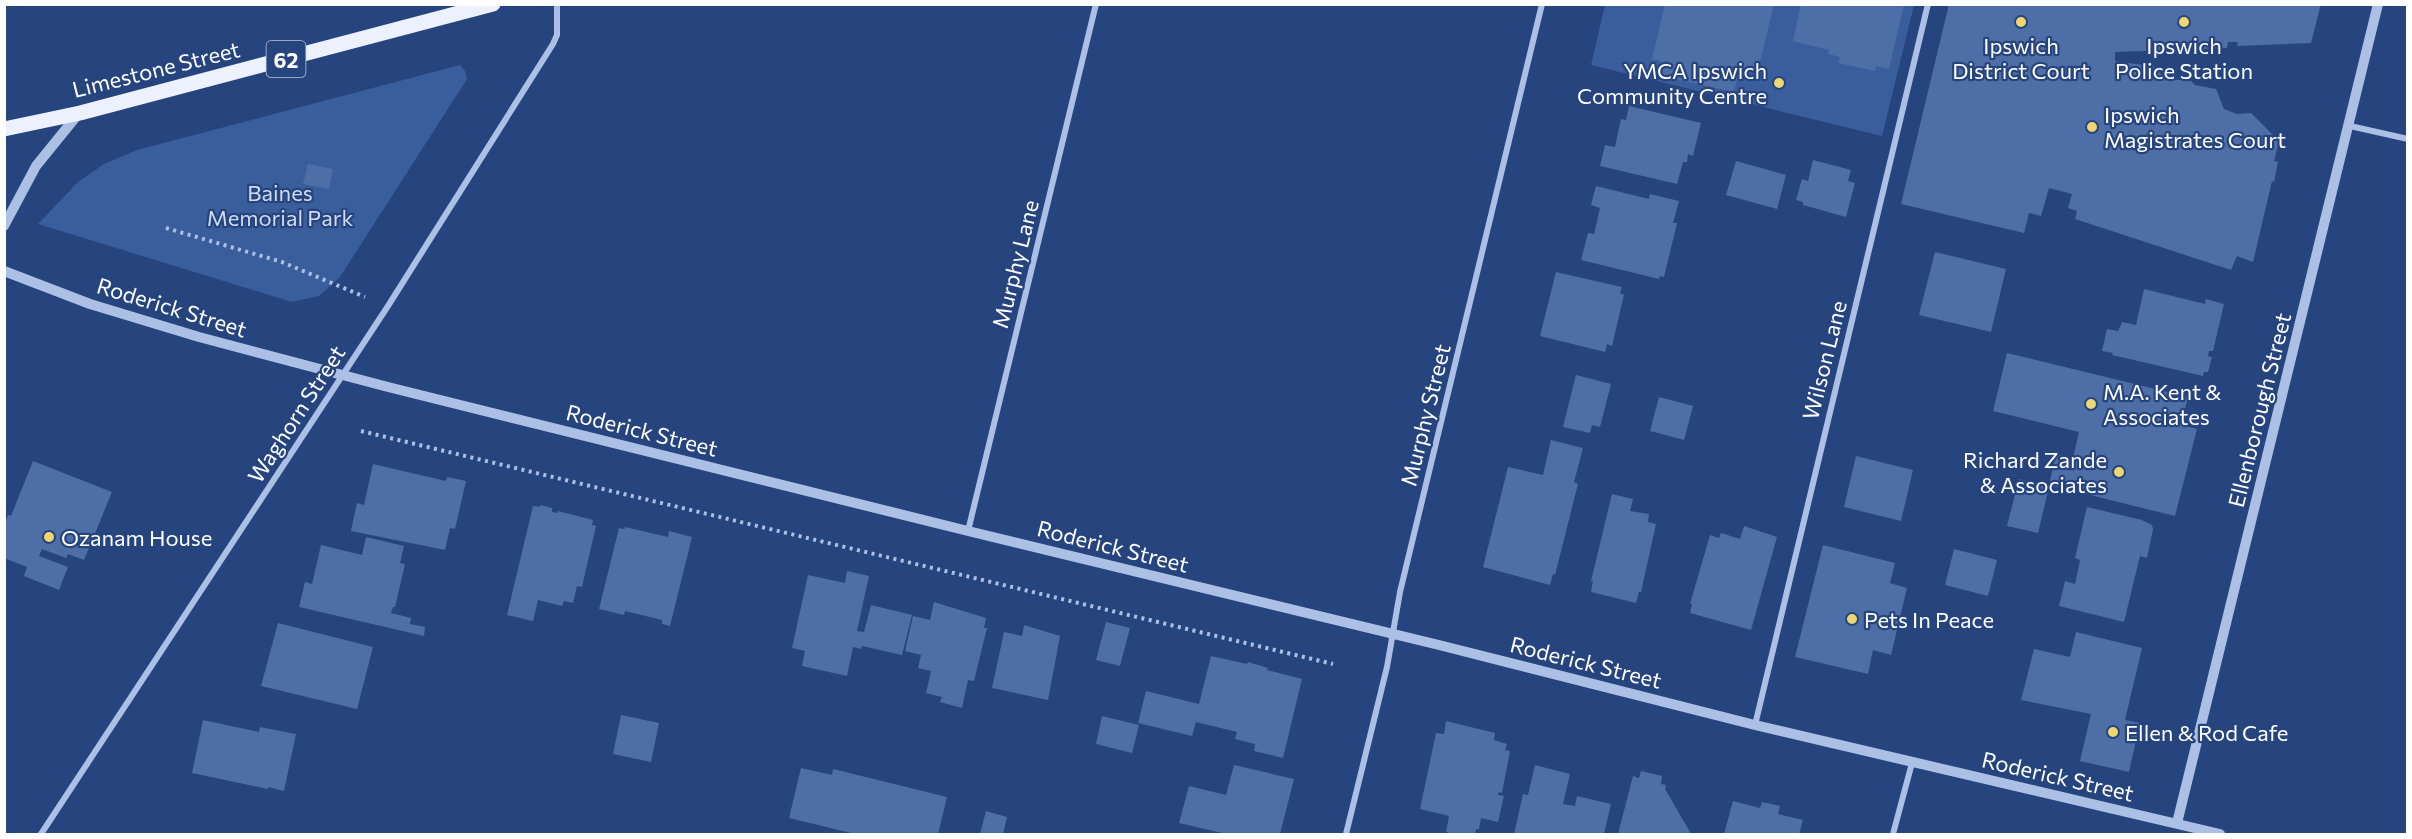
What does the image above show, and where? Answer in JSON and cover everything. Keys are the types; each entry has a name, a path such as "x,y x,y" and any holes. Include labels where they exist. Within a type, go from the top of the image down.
{"main road":[{"name":"Limestone Street","path":"4,129 80,112 493,4"}],"street":[{"name":"Waghorn Street","path":"41,834 388,306 553,44 556,35 557,4"},
{"name":"Murphy Lane","path":"968,531 1096,4"},
{"name":"Murphy Street","path":"1346,834 1393,634 1400,592 1542,4"},
{"name":"Wilson Lane","path":"1755,725 1928,4"},
{"name":"Ellenborough Street","path":"2177,824 2350,126 2378,4"},
{"path":"4,226 29,176 80,112"},
{"path":"2350,126 2408,139"},
{"name":"Roderick Street","path":"4,271 102,308 198,337 342,375 1755,725 2220,834"},
{"path":"1893,834 1912,763"}],"path":[{"path":"166,228 282,262 388,306"},
{"path":"361,431 1333,664"}],"green space":[{"name":"YMCA Ipswich Community Centre","path":"1605,5 1914,5 1882,136 1591,65"},
{"name":"Baines Memorial Park","path":"460,65 467,79 340,277 319,296 292,302 38,224 78,182 104,164 137,150"}],"building":[{"path":"1665,4 1774,4 1758,71 1740,67 1734,92 1658,75 1661,61 1652,59"},
{"path":"1801,4 1904,4 1889,69 1876,66 1875,71 1838,63 1840,57 1828,54 1829,50 1793,41"},
{"name":"Ipswich Magistrates Court","path":"1949,4 2321,4 2311,43 2237,46 2238,42 2228,42 2227,48 2115,52 2115,61 2156,67 2157,71 2168,79 2191,81 2195,85 2216,89 2224,109 2237,114 2251,113 2279,141 2274,161 2278,162 2274,182 2272,181 2253,262 2237,256 2231,270 2075,219 2077,211 2068,208 2072,194 2049,188 2041,216 2029,213 2024,233 1901,204"},
{"path":"1629,106 1701,123 1693,156 1688,154 1687,162 1683,162 1677,184 1600,166 1605,145 1615,147 1621,119 1626,120"},
{"path":"1813,160 1851,170 1848,181 1855,183 1846,217 1803,205 1803,202 1796,200 1802,179 1808,181"},
{"path":"1736,161 1786,175 1777,209 1726,195"},
{"path":"308,164 333,169 329,189 303,184"},
{"path":"1596,186 1649,199 1650,194 1679,201 1673,223 1677,223 1664,277 1660,276 1659,279 1581,260 1588,233 1594,234 1600,208 1591,205"},
{"path":"1935,252 2006,269 1991,332 1919,315"},
{"path":"1556,272 1622,287 1620,293 1624,295 1612,346 1607,344 1605,352 1540,336"},
{"path":"2144,289 2205,304 2206,299 2224,304 2213,351 2209,351 2208,356 2212,357 2208,372 2204,372 2203,376 2102,351 2107,329 2118,331 2122,322 2136,325"},
{"name":"M.A. Kent & Associates","path":"2007,353 2188,397 2181,425 2197,429 2175,516 2049,485 2056,454 2073,458 2079,432 1993,411"},
{"path":"1576,375 1611,384 1600,427 1592,425 1590,433 1563,427"},
{"path":"1659,397 1693,406 1684,440 1650,431"},
{"path":"1551,440 1583,448 1574,482 1578,484 1555,575 1553,574 1550,585 1483,567 1508,467 1543,475"},
{"path":"1856,456 1913,470 1901,521 1844,507"},
{"name":"Ozanam House","path":"33,461 112,492 84,560 68,554 66,558 42,549 39,556 68,567 59,590 24,576 27,567 4,558 4,525 8,515 11,516"},
{"path":"373,464 446,481 447,477 466,481 455,529 450,528 445,550 351,531 357,503 364,505"},
{"path":"2019,479 2049,487 2038,533 2007,526"},
{"path":"1612,494 1633,499 1630,511 1649,514 1648,522 1656,524 1641,592 1639,592 1636,603 1591,592 1593,581 1591,581"},
{"path":"540,505 552,508 552,512 557,513 558,511 593,520 592,525 596,526 582,587 577,586 573,603 564,601 562,606 538,600 533,621 507,615 533,506 540,507"},
{"path":"2087,507 2142,520 2152,525 2147,558 2140,556 2124,622 2059,606 2065,581 2075,584 2080,560 2075,558"},
{"path":"1744,526 1777,537 1751,630 1690,613 1692,604 1690,604 1710,535 1719,538 1721,533 1740,539"},
{"path":"625,527 668,537 669,531 692,537 670,626 662,624 662,620 625,611 624,615 599,609 619,528 624,529"},
{"path":"366,537 404,546 400,563 405,564 395,607 391,613 411,618 410,624 425,627 424,636 299,607 305,582 312,584 321,545 362,555"},
{"name":"Pets In Peace","path":"1823,545 1895,563 1890,583 1907,588 1891,655 1873,650 1868,674 1795,657"},
{"path":"1954,549 1997,560 1988,596 1945,585"},
{"path":"847,571 869,576 857,631 864,632 871,605 912,615 902,655 862,646 861,649 853,647 847,676 802,666 805,651 792,648 808,575 845,583"},
{"path":"934,602 986,618 984,628 987,628 974,681 968,680 962,708 940,702 942,697 926,693 931,671 918,668 921,655 905,651 913,616 930,620"},
{"path":"1106,622 1130,628 1120,666 1096,660"},
{"path":"278,623 373,647 357,709 261,686"},
{"path":"1024,625 1060,636 1048,700 992,688 1004,632 1022,636"},
{"path":"2076,632 2142,648 2125,720 2140,723 2129,772 2080,761 2091,714 2021,700 2034,649 2070,657"},
{"path":"1211,656 1247,664 1248,662 1268,668 1267,670 1302,679 1283,758 1254,751 1255,744 1235,739 1237,732 1196,722 1192,736 1138,723 1146,691 1199,704"},
{"path":"621,715 659,723 651,762 613,754"},
{"path":"1102,716 1139,725 1132,753 1096,744"},
{"path":"203,720 259,732 260,727 296,734 284,791 192,773"},
{"path":"1446,721 1495,733 1494,740 1507,744 1505,750 1510,751 1502,793 1499,792 1498,795 1504,796 1498,822 1481,818 1479,829 1476,829 1475,834 1446,832 1449,816 1420,809 1436,733 1444,734"},
{"path":"1234,765 1294,779 1280,834 1226,834 1179,823 1189,786 1226,795"},
{"path":"1535,765 1570,774 1563,804 1575,806 1577,796 1611,804 1604,834 1514,834 1523,794 1528,795"},
{"path":"801,768 832,775 833,769 947,797 938,834 855,834 789,818"},
{"path":"1641,771 1662,776 1661,784 1666,785 1665,789 1690,834 1618,834 1633,776 1639,778"},
{"path":"1733,801 1760,808 1762,802 1780,806 1778,814 1803,820 1799,834 1724,834"},
{"path":"986,811 1007,817 1003,834 980,834"}],"place":[{"name":"Ipswich District Court","path":"2021,22"},
{"name":"Ipswich Police Station","path":"2184,22"},
{"name":"YMCA Ipswich Community Centre","path":"1779,83"},
{"name":"Ipswich Magistrates Court","path":"2092,127"},
{"name":"M.A. Kent & Associates","path":"2091,404"},
{"name":"Richard Zande & Associates","path":"2119,472"},
{"name":"Ozanam House","path":"49,537"},
{"name":"Pets In Peace","path":"1852,619"},
{"name":"Ellen & Rod Cafe","path":"2113,732"}]}
